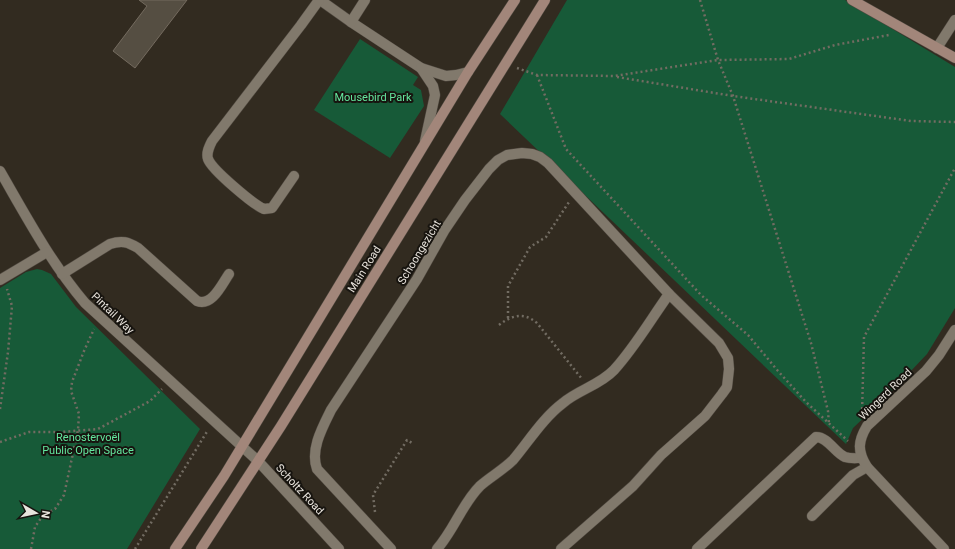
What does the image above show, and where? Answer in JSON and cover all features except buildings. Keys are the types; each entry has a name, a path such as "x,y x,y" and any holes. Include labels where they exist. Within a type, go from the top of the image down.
{"main road":[{"name":"Main Road","path":"175,549 241,447 468,72 515,0"},
{"name":"Main Road","path":"201,549 258,461 545,0"},
{"path":"852,0 955,58"}],"street":[{"path":"294,176 272,208 264,209 243,194 212,166 208,158 208,150 212,141 320,0 421,68 446,76 468,72"},
{"path":"351,22 365,0"},
{"path":"937,48 955,20"},
{"path":"421,68 433,86 435,95 431,119 424,145"},
{"name":"Schoongezicht","path":"391,549 317,469 314,456 317,445 330,410 417,279 444,231 465,200 489,169 498,160 507,155 522,153 540,156 548,163 669,294 720,342 728,358 729,379 727,386 705,416 661,455 633,486 561,549"},
{"name":"Pintail Way","path":"0,171 47,252 85,303 241,447"},
{"path":"62,274 106,246 118,241 124,241 138,248 197,301 208,302 229,274"},
{"path":"2,278 47,252"},
{"path":"437,549 479,487 513,460 562,403 606,377 623,359 669,294"},
{"name":"Wingerd Road","path":"863,459 860,442 862,434 867,426 878,414 926,371 939,355 955,330"},
{"path":"697,549 816,437 823,438 844,456 863,459 944,549"},
{"name":"Scholtz Road","path":"241,447 258,461 339,549"},
{"path":"812,516 854,475 863,459"}],"path":[{"path":"700,0 718,60 733,96 811,343 828,411 829,425"},
{"path":"614,76 718,60 789,59 835,46 889,35 903,29"},
{"path":"505,64 537,75 614,76 733,96 911,121 955,122"},
{"path":"537,75 566,149 701,295 748,336 806,402 863,459"},
{"path":"862,434 864,337 955,168"},
{"path":"508,318 508,286 530,247 546,238 576,192"},
{"path":"0,409 8,352 12,306 2,278"},
{"path":"499,325 508,318 516,316 524,316 532,319 537,323 588,387"},
{"path":"31,549 34,527 43,515 55,509 64,495 78,430 79,414 71,391 72,382 84,350 100,317"},
{"path":"0,442 30,432 98,429 150,401 170,381"},
{"path":"135,549 214,422"},
{"path":"366,523 375,515 373,495 407,440 412,443"}],"green space":[{"path":"567,0 845,0 955,67 955,308 927,354 892,391 853,428 846,444 500,114"},
{"name":"Mousebird Park","path":"360,39 418,77 413,85 421,90 424,106 390,158 314,110"},
{"name":"Renostervoël Public Open Space","path":"37,269 51,274 76,307 200,429 127,549 0,549 0,288 26,272"}]}
